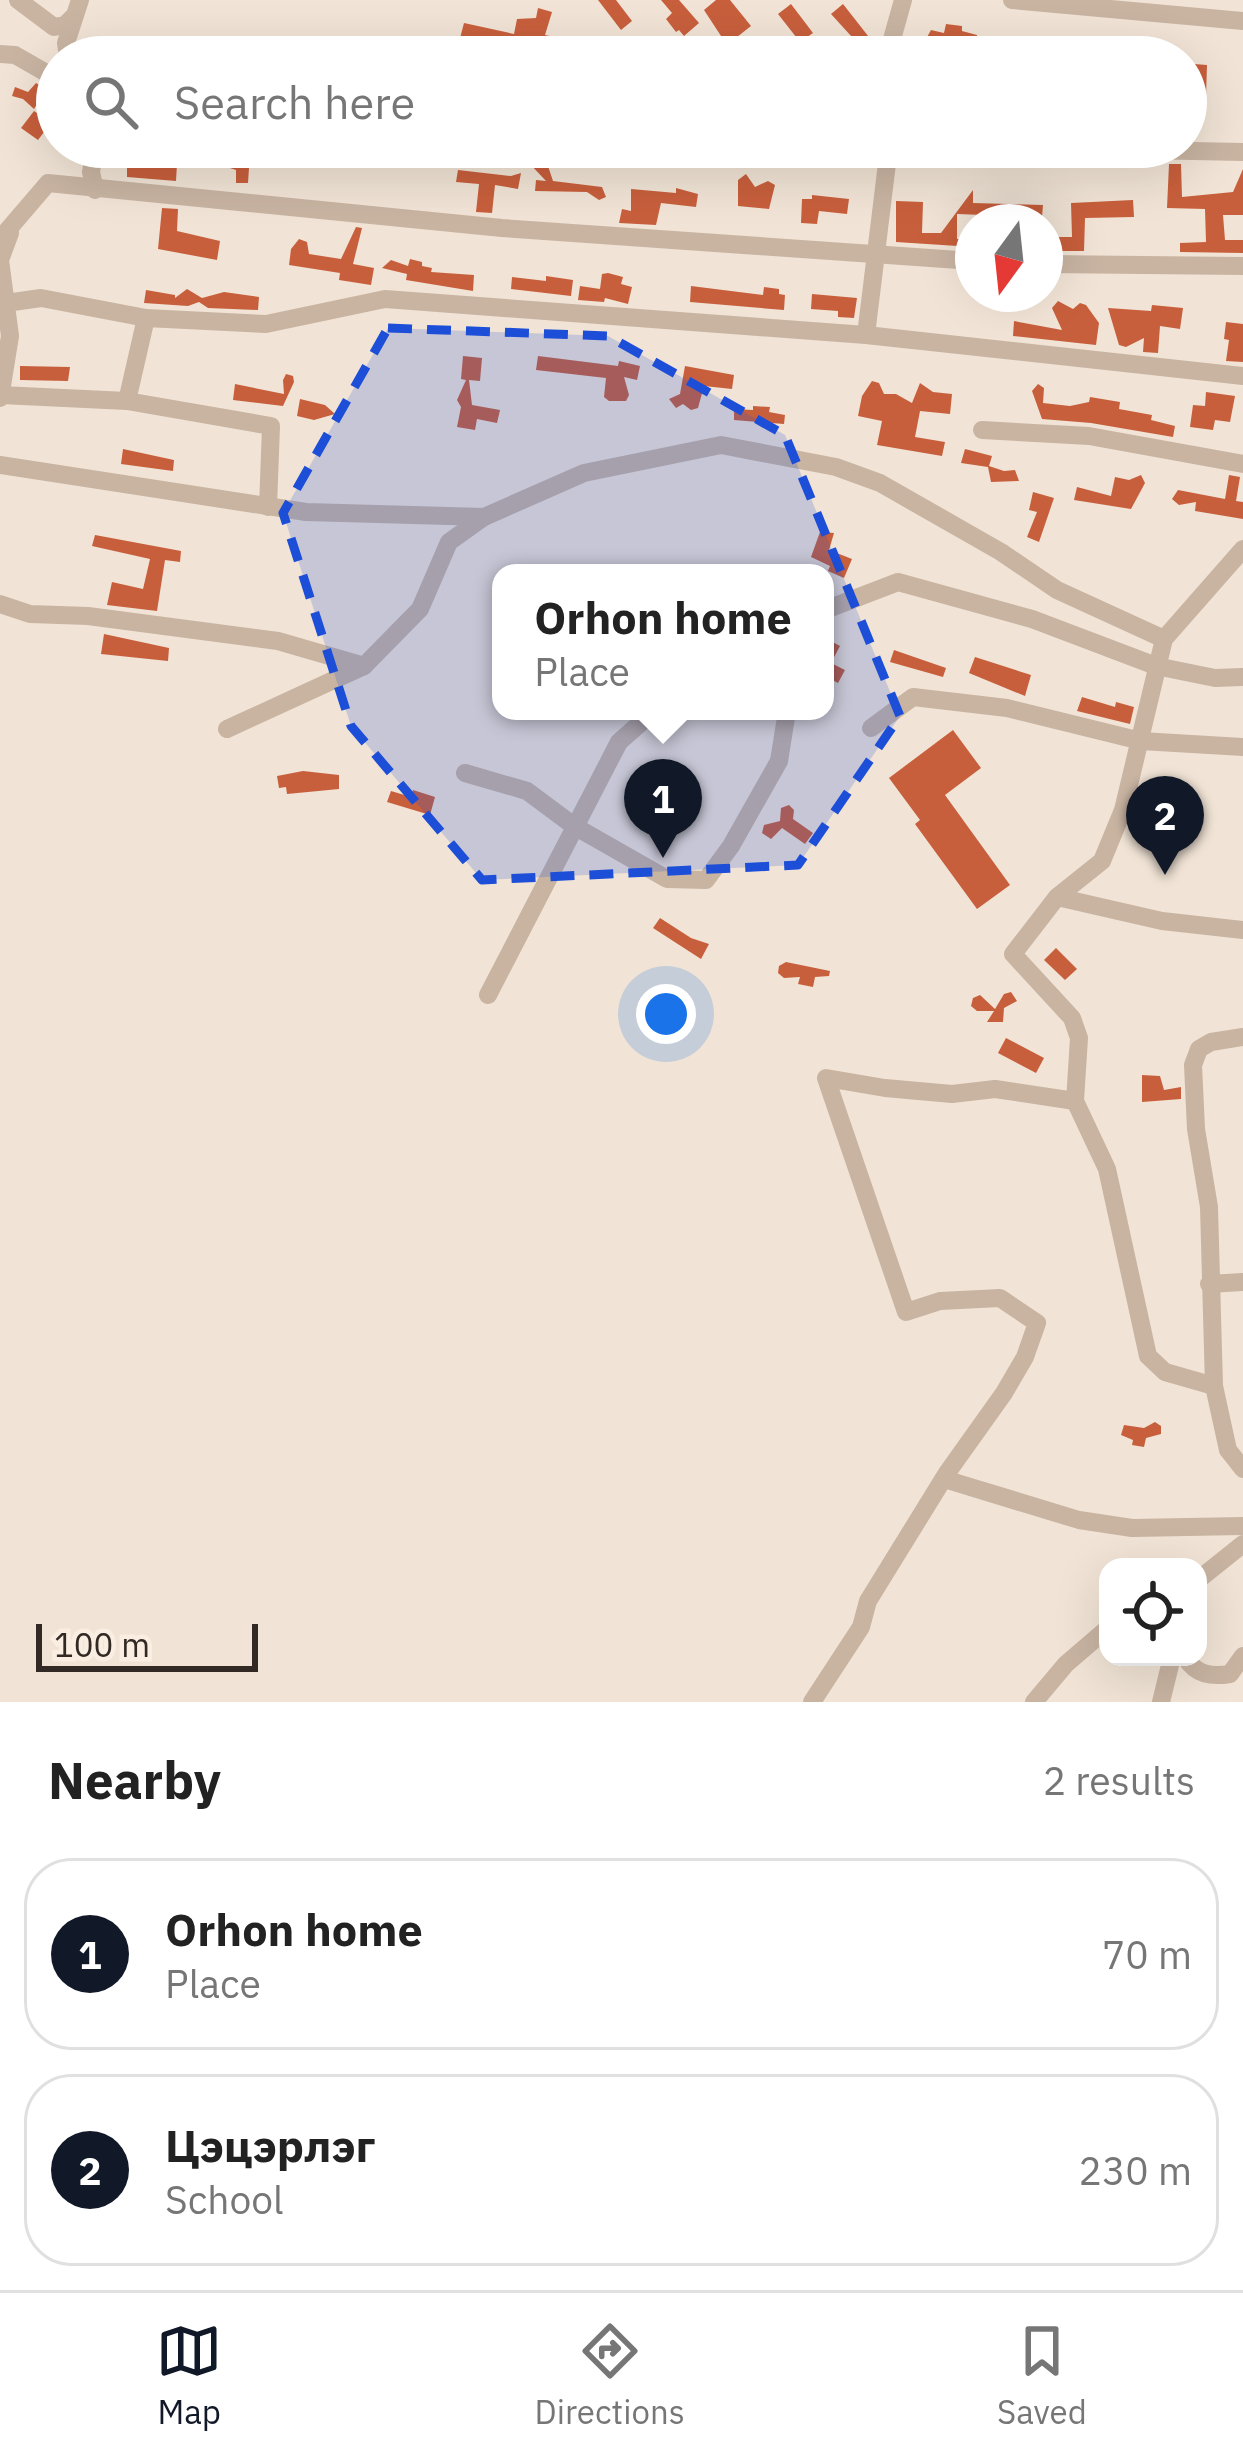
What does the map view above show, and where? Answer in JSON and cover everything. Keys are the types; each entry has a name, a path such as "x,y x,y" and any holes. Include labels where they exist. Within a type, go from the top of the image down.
{"street":[{"path":"18,0 54,27 65,25 76,8"},
{"path":"893,36 903,0"},
{"path":"1012,0 1243,21"},
{"path":"0,54 15,55 36,67"},
{"path":"1207,151 1243,152"},
{"path":"92,168 95,190"},
{"path":"866,335 886,168"},
{"path":"268,507 271,425 128,401 1,396 10,336 0,260 7,232 47,183 479,226 955,260"},
{"path":"1063,264 1243,266"},
{"path":"6,303 41,298 146,318 266,324 385,299 866,335 1243,376"},
{"path":"128,401 146,318"},
{"path":"982,430 1089,436 1243,464"},
{"path":"227,729 364,666 420,609 449,542 484,517 584,473 721,445 836,467 880,483 1057,590 1164,639"},
{"path":"0,466 307,512 484,517"},
{"path":"1214,1385 1165,1372 1148,1356 1107,1169 1075,1101 1079,1038 1072,1018 1013,954 1057,897 1102,861 1123,810 1164,639 1243,549"},
{"path":"834,607 898,582 1032,620 1156,666 1215,678 1243,677"},
{"path":"0,604 30,614 88,616 278,641 364,666"},
{"path":"871,728 914,697 1007,708 1141,741 1243,747"},
{"path":"488,995 620,742 644,720"},
{"path":"465,773 527,791 574,826 667,879 706,880 779,761 786,720"},
{"path":"1057,897 1162,921 1243,930"},
{"path":"1243,1036 1211,1042 1199,1049 1193,1065 1196,1130 1209,1207 1214,1385 1228,1450 1243,1469"},
{"path":"812,1702 861,1628 868,1601 1004,1393 1025,1357 1037,1323 1000,1298 940,1300 906,1312 826,1078 952,1094 995,1089 1075,1101"},
{"path":"1209,1284 1243,1282"},
{"path":"944,1479 1043,1510 1132,1528 1243,1526"},
{"path":"1207,1573 1243,1544"},
{"path":"1034,1702 1066,1664 1099,1636"},
{"path":"1193,1666 1201,1674 1230,1674 1243,1656"},
{"path":"1161,1702 1170,1666"}],"highlighted area":[{"path":"388,328 608,336 785,435 900,716 798,865 482,880 351,726 283,513"}],"building":[{"path":"598,0 616,0 632,21 621,30"},
{"path":"661,0 679,0 699,23 684,36 676,32 666,19 672,13"},
{"path":"716,0 730,0 751,26 738,36 721,36 704,10"},
{"path":"791,4 813,33 795,36 778,14"},
{"path":"843,4 868,36 851,36 831,14"},
{"path":"538,8 552,12 545,35 550,36 461,36 464,23 514,34 517,19 536,18"},
{"path":"946,24 962,26 962,31 977,36 928,36 931,30 944,33"},
{"path":"36,83 34,109 12,96 15,87 28,92"},
{"path":"34,111 36,112 36,139 21,128"},
{"path":"127,168 177,168 176,181 127,177"},
{"path":"230,168 249,168 248,183 236,183 236,170"},
{"path":"534,168 549,168 553,181 602,187 606,197 535,191 536,180 546,181"},
{"path":"1169,168 1181,168 1182,197 1233,192 1243,169 1243,215 1223,215 1225,240 1243,240 1243,253 1180,252 1180,243 1206,242 1205,209 1167,208"},
{"path":"458,170 521,173 518,189 495,185 492,213 476,212 479,184 456,182"},
{"path":"746,174 755,187 768,181 775,185 769,209 738,206 738,180"},
{"path":"676,188 698,194 696,207 661,203 656,225 619,223 622,209 631,211 631,189 676,193"},
{"path":"973,190 973,203 1008,204 963,204"},
{"path":"812,195 849,199 847,214 819,211 817,224 801,223 802,199 812,199"},
{"path":"1133,200 1134,217 1085,218 1084,251 1063,251 1063,237 1072,237 1071,203"},
{"path":"896,201 923,202 922,233 941,233 955,214 955,246 896,242"},
{"path":"162,208 178,209 177,231 220,241 217,260 158,249"},
{"path":"356,227 362,228 353,264 374,268 371,285 339,280 340,273 289,265 291,249 299,239 307,242 309,254 341,259"},
{"path":"410,259 432,268 431,272 474,275 473,291 406,280 407,274 382,268 391,260 408,266"},
{"path":"602,274 623,277 621,284 632,287 628,304 605,298 604,302 578,300 580,286 600,289"},
{"path":"546,276 573,280 571,296 511,289 512,277 546,281"},
{"path":"691,286 763,295 764,287 779,289 785,295 784,310 690,302"},
{"path":"187,289 202,298 224,292 259,297 258,310 208,308 199,302 188,306 144,303 146,290 175,298"},
{"path":"812,294 857,298 854,318 811,309"},
{"path":"1080,303 1086,305 1099,323 1096,345 1013,336 1014,321 1062,330 1054,312 1063,312 1063,304 1073,309"},
{"path":"1152,305 1183,308 1180,329 1160,326 1158,353 1143,352 1144,338 1126,347 1119,345 1108,308 1151,311"},
{"path":"1226,322 1243,324 1243,362 1226,361"},
{"path":"463,356 482,358 480,381 469,380 472,405 500,410 497,423 477,419 475,430 457,427 461,407 457,400 466,380 461,379"},
{"path":"538,356 640,366 637,380 624,377 626,401 609,401 604,397 606,378 536,370"},
{"path":"20,366 70,367 68,381 20,380"},
{"path":"685,366 734,375 732,389 704,386 698,408 691,410 683,404 676,408 669,399 680,394"},
{"path":"286,374 294,382 283,406 233,400 235,384 284,394"},
{"path":"872,381 879,383 884,394 896,394 912,403 920,383 933,392 952,394 950,414 920,411 915,437 945,442 942,456 877,445 882,421 858,416 862,396"},
{"path":"1038,384 1044,388 1043,403 1070,406 1089,402 1090,397 1120,402 1119,409 1152,415 1151,420 1175,426 1173,437 1042,419 1032,391"},
{"path":"1206,392 1235,396 1230,422 1215,420 1213,430 1190,427 1193,405 1205,406"},
{"path":"300,399 325,405 335,414 314,420 297,416"},
{"path":"753,406 770,407 769,412 785,415 784,424 734,420 734,409 753,410"},
{"path":"123,449 174,460 173,471 121,464"},
{"path":"965,449 992,456 989,466 1015,470 1019,481 991,482 988,467 961,463"},
{"path":"1141,475 1145,483 1131,509 1074,500 1077,487 1111,496 1115,477 1129,480"},
{"path":"1229,475 1240,477 1236,501 1243,502 1243,519 1195,511 1196,502 1179,505 1172,499 1178,490 1225,499"},
{"path":"1033,492 1054,498 1039,542 1027,537 1037,512 1029,510"},
{"path":"820,532 834,533 829,550 852,559 844,578 834,574 834,564 811,557"},
{"path":"95,535 181,551 180,562 165,560 157,611 107,605 112,582 143,589 150,559 92,546"},
{"path":"104,634 169,648 168,661 101,654"},
{"path":"894,650 946,668 943,677 890,662"},
{"path":"975,657 1031,675 1025,696 969,673"},
{"path":"834,664 845,670 838,683 834,681"},
{"path":"1082,697 1134,707 1130,724 1077,711"},
{"path":"953,730 981,768 945,795 1010,885 977,909 915,824 920,820 889,778"},
{"path":"303,771 339,775 339,789 287,794 286,787 279,788 277,776"},
{"path":"636,782 657,791 655,795 683,804 680,815 674,813 672,819 627,801"},
{"path":"413,790 435,797 430,815 387,802 391,791 411,797"},
{"path":"789,805 793,819 813,833 805,844 782,828 771,839 762,833 764,825 780,821 781,808"},
{"path":"660,918 709,944 701,959 653,928"},
{"path":"1056,948 1077,969 1065,980 1044,960"},
{"path":"786,962 830,971 829,976 815,977 813,987 798,984 800,977 784,978 778,973"},
{"path":"1011,992 1017,1001 1004,1008 1003,1022 987,1022 994,1011 977,1011 971,1006 980,995 995,1009 1004,994"},
{"path":"1006,1038 1044,1058 1036,1073 998,1053"},
{"path":"1142,1075 1160,1076 1164,1090 1181,1087 1181,1099 1142,1102"},
{"path":"1155,1422 1161,1434 1146,1438 1144,1447 1132,1445 1133,1440 1121,1435 1124,1425 1144,1428"}],"place":[{"name":"Orhon home","path":"663,858"},
{"name":"Цэцэрлэг","path":"1165,875"}]}
